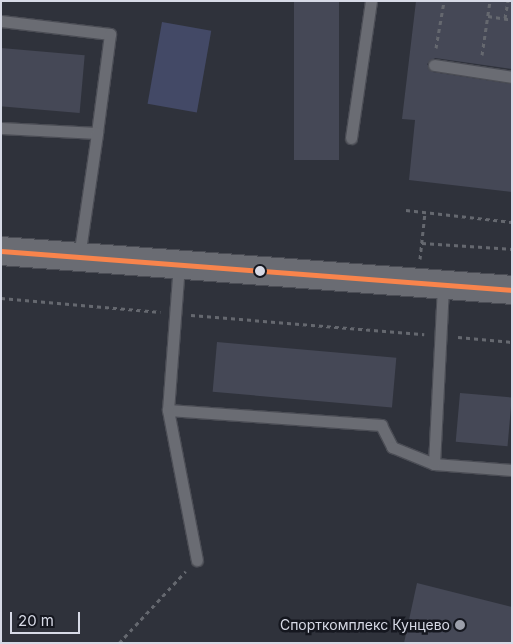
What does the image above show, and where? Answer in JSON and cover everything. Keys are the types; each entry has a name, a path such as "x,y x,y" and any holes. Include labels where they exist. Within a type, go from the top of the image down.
{"street":[{"path":"1,251 512,290"}],"lane":[{"path":"351,138 371,1"},
{"path":"1,21 110,34 79,257"},
{"path":"434,65 512,77"},
{"path":"1,128 97,133"},
{"path":"179,264 168,410 197,560"},
{"path":"430,284 440,336 434,464"},
{"path":"168,410 380,425 392,447 434,464 512,470"}],"path":[{"path":"434,65 444,1"},
{"path":"480,72 490,1"},
{"path":"506,18 508,1"},
{"path":"488,16 512,20"},
{"path":"406,210 512,222"},
{"path":"426,212 422,243 430,284"},
{"path":"422,243 512,249"},
{"path":"1,298 512,342"},
{"path":"119,643 197,560"}],"shaded area":[{"path":"162,22 211,31 197,112 148,104"}],"building":[{"path":"294,1 339,1 339,160 294,160"},
{"path":"416,1 512,1 512,69 435,58 427,64 433,72 512,84 512,192 409,180 415,120 402,119"},
{"path":"1,48 85,55 80,113 1,106"},
{"path":"217,342 396,358 392,407 213,392"},
{"path":"460,393 512,398 508,446 456,442"},
{"name":"Спорткомплекс Кунцево","path":"417,583 512,607 512,643 404,643"}],"transit line":[{"path":"1,251 512,290"}],"place":[{"name":"Спорткомплекс Кунцево","path":"460,625"}]}
